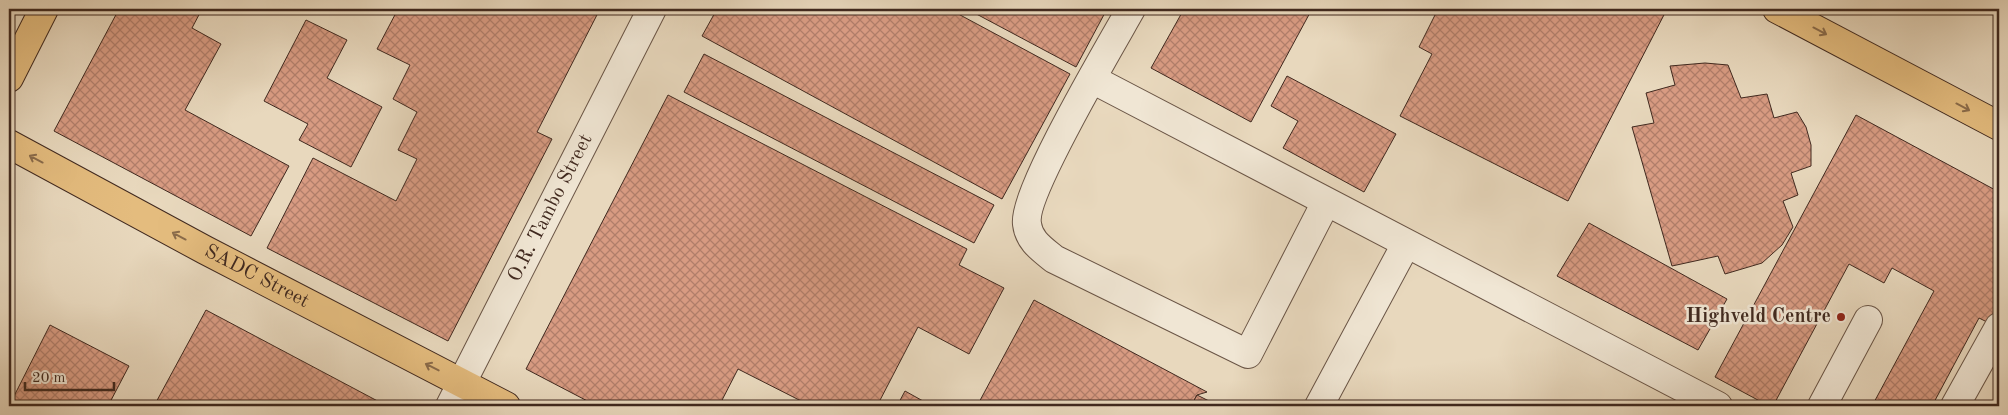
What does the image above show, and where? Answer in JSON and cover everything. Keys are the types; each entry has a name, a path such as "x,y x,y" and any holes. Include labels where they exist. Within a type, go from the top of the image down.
{"main road":[{"path":"9,78 44,9"},
{"path":"1776,9 1999,126"},
{"name":"SADC Street","path":"9,144 205,250 456,395 506,406"}],"street":[{"name":"O.R. Tambo Street","path":"456,395 652,9"},
{"path":"1132,9 1050,156 1027,211 1027,224 1034,243 1054,259 1248,354 1326,202"},
{"path":"1092,79 1718,406"},
{"path":"1319,406 1406,244"},
{"path":"1822,406 1868,320"},
{"path":"1955,406 1999,327"}],"building":[{"path":"119,9 202,9 192,28 221,44 185,110 289,166 251,236 54,131"},
{"path":"398,9 436,9 444,13 447,9 600,9 537,132 552,139 448,341 267,248 313,158 396,201 417,159 398,150 417,112 393,99 410,65 377,49"},
{"path":"717,9 949,9 1070,74 1002,199 702,36"},
{"path":"967,9 1107,9 1076,67"},
{"path":"1184,9 1312,9 1251,122 1151,68"},
{"path":"1438,9 1667,9 1568,201 1400,116 1432,54 1419,47"},
{"path":"306,20 347,40 327,78 382,107 351,167 299,140 308,124 264,101"},
{"path":"704,54 994,205 974,243 684,92"},
{"path":"1705,63 1728,65 1741,98 1767,94 1774,118 1797,112 1806,127 1811,145 1811,166 1791,173 1798,195 1783,201 1793,227 1782,245 1762,263 1725,274 1718,256 1672,266 1632,127 1654,123 1646,93 1675,85 1670,66"},
{"path":"1287,76 1396,134 1364,192 1283,148 1298,121 1271,106"},
{"path":"668,95 967,249 959,265 1004,288 969,354 918,327 877,406 811,406 738,369 719,406 597,406 526,369"},
{"path":"1856,115 1999,192 1999,303 1989,323 1979,318 1932,406 1872,406 1934,291 1892,268 1884,283 1849,264 1773,406 1769,406 1715,377"},
{"path":"1589,223 1727,299 1698,350 1557,276"},
{"path":"1034,300 1207,392 1197,395 1191,406 977,406"},
{"path":"206,310 387,406 154,406"},
{"path":"50,325 129,366 108,406 9,406"},
{"path":"905,391 932,406 897,406"},
{"path":"1197,395 1219,406 1191,406"}],"place":[{"name":"Highveld Centre","path":"1841,317"}]}
